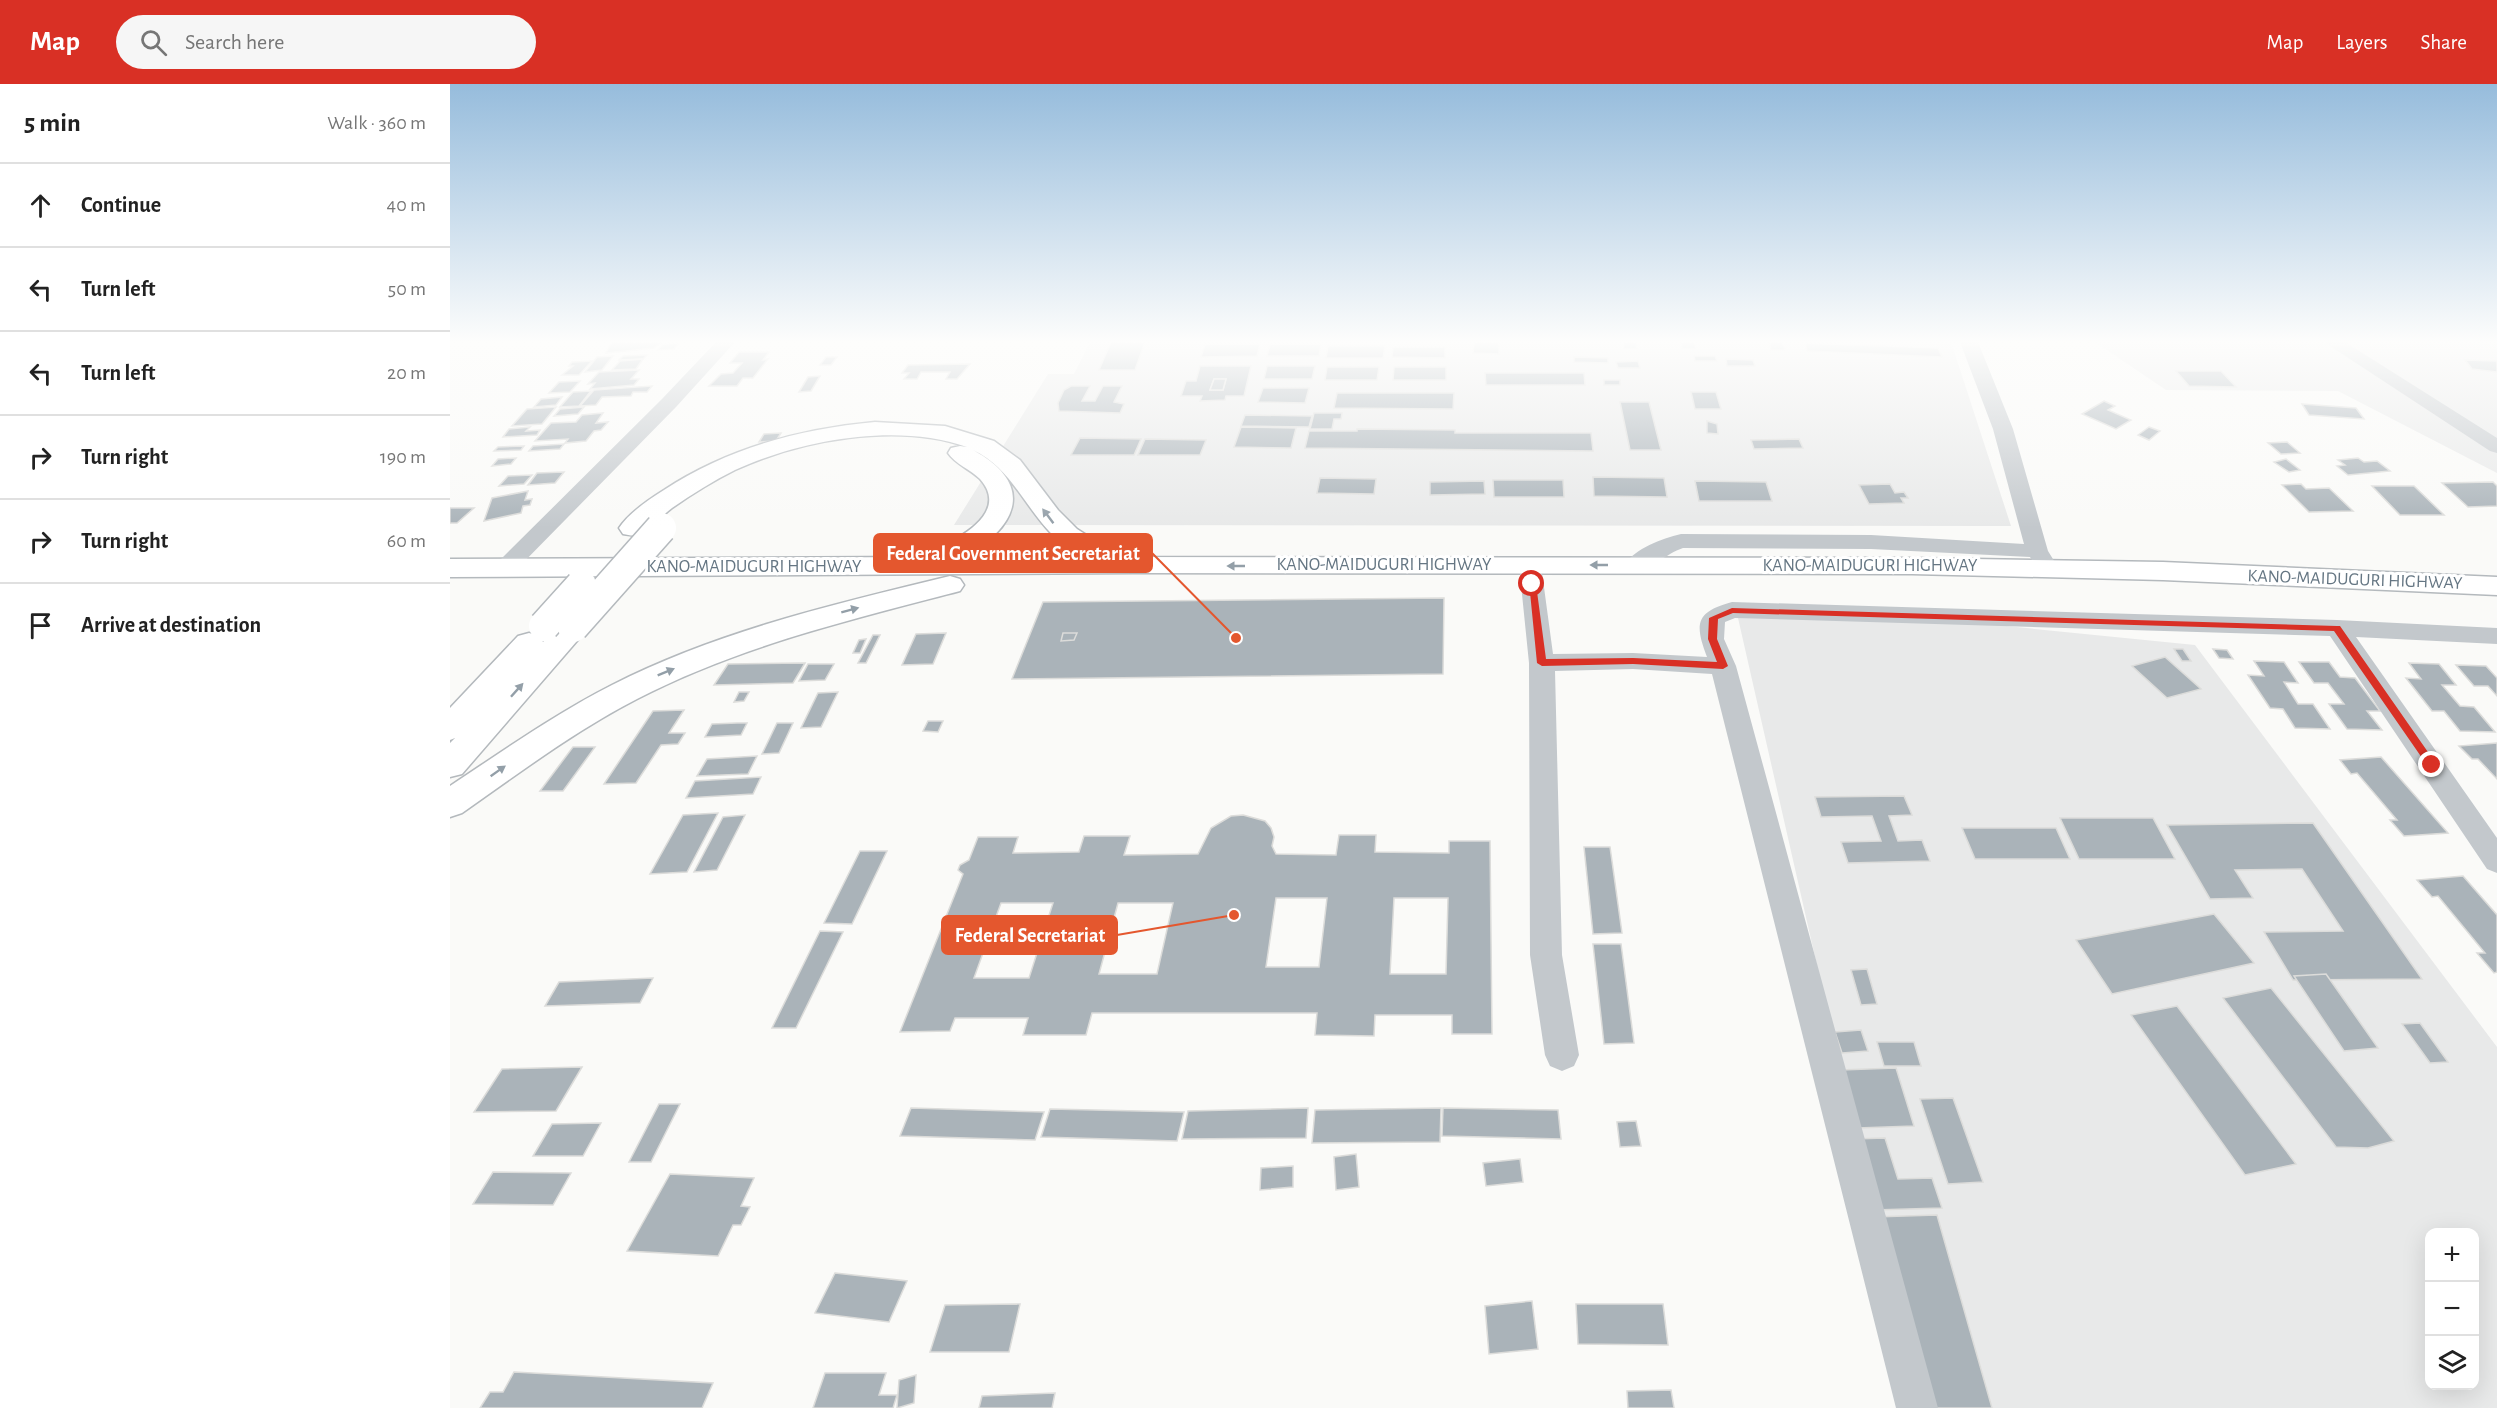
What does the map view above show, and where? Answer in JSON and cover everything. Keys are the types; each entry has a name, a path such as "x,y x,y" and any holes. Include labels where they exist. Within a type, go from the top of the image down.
{"highway":[{"path":"450,765 632,528 670,496 696,480 761,452 838,433 869,429 934,431 969,439 995,451 1010,463 1059,530 1100,555 1133,565"},
{"path":"450,728 685,503 732,476 786,455 813,448 869,442 929,445 947,448 976,461 987,469 1001,491 997,517 990,527 975,539 924,566"},
{"name":"KANO-MAIDUGURI HIGHWAY","path":"450,584 950,585 1531,575 1635,565 2042,559 2497,586"},
{"name":"KANO-MAIDUGURI HIGHWAY","path":"450,568 1133,565 2081,585 2326,597 2497,602"},
{"path":"450,804 564,725 650,679 738,643 850,609 950,585"}],"street":[{"path":"505,568 668,404"},
{"path":"1993,404 2003,429 2042,559"},
{"path":"2430,404 2497,447"},
{"path":"1531,575 1542,663 1546,955 1562,1055"},
{"path":"1917,1408 1723,666 1712,639 1713,618 1732,610 2337,628 2497,636"},
{"path":"2337,628 2497,861"},
{"path":"1542,663 1633,661 1723,666"}],"shaded area":[{"path":"1029,404 1971,404 2011,526 954,525"},
{"path":"2363,404 2497,404 2497,473"},
{"path":"1738,618 1956,621 2195,645 2497,1047 2497,1408 1929,1408 1833,1036"}],"building":[{"path":"537,404 557,404 556,405 534,407"},
{"path":"563,404 581,404 579,406 560,407"},
{"path":"582,404 597,404 596,405 580,406"},
{"path":"1058,404 1124,404 1120,413 1059,411"},
{"path":"1335,404 1453,404 1453,409 1334,408"},
{"path":"1620,404 1649,404 1661,450 1630,450"},
{"path":"1694,404 1719,404 1721,409 1695,409"},
{"path":"2099,404 2110,404 2115,406 2108,410 2131,420 2116,429 2082,414"},
{"path":"2302,404 2356,408 2364,419 2309,415"},
{"path":"556,407 542,424 512,426 527,409"},
{"path":"584,407 578,414 554,416 560,409"},
{"path":"603,413 596,423 608,422 601,430 594,431 586,441 565,443 568,439 535,441 551,423 576,422 582,415"},
{"path":"1314,413 1342,413 1341,419 1334,419 1332,429 1310,429"},
{"path":"1245,415 1312,416 1309,427 1241,426"},
{"path":"1707,421 1717,424 1718,434 1707,433"},
{"path":"530,427 526,431 540,430 537,435 503,437 509,429"},
{"path":"1241,427 1296,428 1291,448 1234,447"},
{"path":"2149,427 2160,431 2149,440 2138,435"},
{"path":"1357,429 1455,430 1455,433 1591,433 1593,451 1305,448 1309,431 1357,431"},
{"path":"781,433 776,441 759,442 764,434"},
{"path":"1080,438 1141,439 1134,455 1071,455"},
{"path":"1145,439 1206,440 1200,455 1138,455"},
{"path":"1799,439 1803,448 1754,449 1751,440"},
{"path":"2287,442 2300,453 2281,454 2268,443"},
{"path":"564,444 560,449 529,451 533,446"},
{"path":"524,446 521,450 494,451 498,447"},
{"path":"516,458 511,464 492,466 498,459"},
{"path":"2358,458 2364,462 2377,461 2390,471 2348,475 2337,466 2345,465 2338,460"},
{"path":"2286,459 2300,470 2289,472 2274,462"},
{"path":"564,472 555,483 528,485 537,473"},
{"path":"532,475 524,484 499,486 508,476"},
{"path":"1593,477 1664,478 1667,497 1594,496"},
{"path":"1320,478 1376,479 1374,494 1317,493"},
{"path":"1493,480 1563,480 1564,497 1494,497"},
{"path":"1484,481 1485,494 1430,495 1430,482"},
{"path":"1695,481 1766,482 1772,501 1699,501"},
{"path":"2493,482 2497,486 2497,506 2468,507 2442,483"},
{"path":"1890,484 1895,493 1904,492 1908,498 1901,498 1904,503 1869,504 1859,485"},
{"path":"2301,484 2306,489 2329,488 2353,511 2309,512 2282,485"},
{"path":"2372,486 2414,486 2444,515 2400,515"},
{"path":"528,491 525,500 532,499 530,505 523,506 521,513 484,521 492,498"},
{"path":"450,508 474,508 457,523 450,523"},
{"path":"1444,598 1443,674 1012,679 1043,602"},
{"path":"946,633 933,664 902,665 916,634"},
{"path":"1063,633 1077,633 1074,640 1061,641"},
{"path":"873,635 880,635 866,663 858,663"},
{"path":"866,639 860,653 853,653 859,640"},
{"path":"2174,649 2183,649 2191,661 2182,661"},
{"path":"2213,649 2227,650 2233,659 2219,658"},
{"path":"2165,657 2201,689 2167,698 2132,666"},
{"path":"2254,661 2284,662 2298,683 2284,682 2298,704 2313,704 2330,729 2295,728 2283,709 2270,708 2248,675 2264,676"},
{"path":"2299,662 2329,662 2340,677 2355,678 2380,711 2367,711 2382,730 2347,729 2329,704 2344,704 2328,683 2314,683"},
{"path":"805,663 793,683 714,685 728,664"},
{"path":"2409,663 2439,664 2456,685 2442,685 2460,706 2474,707 2495,732 2460,731 2444,711 2432,711 2406,678 2421,679"},
{"path":"808,664 834,664 825,680 799,681"},
{"path":"2456,665 2486,666 2497,678 2497,696 2488,686 2474,686"},
{"path":"739,692 749,692 744,701 734,702"},
{"path":"838,692 821,727 801,728 818,693"},
{"path":"684,710 669,733 685,733 678,744 661,745 636,783 604,784 653,711"},
{"path":"928,721 943,721 938,732 923,731"},
{"path":"747,723 741,735 705,737 712,724"},
{"path":"777,723 793,723 779,753 762,754"},
{"path":"2497,743 2497,779 2478,759 2472,759 2459,746"},
{"path":"573,747 595,747 563,791 540,791"},
{"path":"757,756 748,774 697,776 707,759"},
{"path":"2381,757 2448,833 2404,836 2390,820 2397,820 2357,773 2351,774 2340,760"},
{"path":"761,777 753,794 686,798 695,781"},
{"path":"1904,796 1912,815 1889,816 1898,841 1922,840 1930,861 1848,863 1841,842 1881,841 1872,816 1821,817 1815,797"},
{"path":"718,813 687,872 650,874 683,815"},
{"path":"745,815 717,870 694,872 723,817"},
{"path":"1243,815 1265,821 1274,837 1272,846 1276,854 1336,855 1339,835 1376,835 1375,852 1449,853 1449,841 1490,841 1492,1034 1452,1034 1452,1015 1375,1015 1374,1036 1315,1035 1317,1013 1092,1013 1086,1035 1023,1035 1028,1018 955,1018 950,1031 900,1032 963,874 958,870 960,865 969,860 978,837 1018,837 1013,853 1079,852 1084,836 1130,836 1124,855 1198,854 1211,828 1231,816","holes":["1276,898 1327,898 1319,967 1266,967","1394,898 1448,898 1446,974 1390,974","1001,903 1053,903 1029,978 974,978","1118,903 1173,903 1157,974 1099,974"]},
{"path":"2060,818 2153,818 2175,859 2079,859"},
{"path":"2313,823 2422,979 2293,980 2264,932 2343,931 2302,869 2235,870 2253,898 2210,899 2167,825"},
{"path":"1962,828 2056,828 2070,859 1975,859"},
{"path":"1584,847 1610,847 1622,933 1593,934"},
{"path":"860,851 887,851 852,924 824,923"},
{"path":"2463,876 2497,915 2497,972 2494,973 2477,953 2485,953 2438,896 2432,897 2417,880"},
{"path":"2214,914 2254,963 2112,994 2076,940"},
{"path":"820,931 843,932 796,1028 772,1028"},
{"path":"1593,944 1621,944 1634,1043 1604,1044"},
{"path":"1867,969 1877,1004 1861,1005 1851,970"},
{"path":"2326,974 2378,1048 2344,1051 2294,976"},
{"path":"653,978 640,1003 545,1006 559,982"},
{"path":"2271,988 2394,1141 2368,1148 2336,1147 2223,998"},
{"path":"2177,1006 2296,1164 2245,1175 2131,1015"},
{"path":"2420,1023 2448,1062 2430,1063 2402,1024"},
{"path":"1861,1030 1868,1051 1842,1053 1835,1032"},
{"path":"1877,1042 1914,1042 1921,1066 1884,1066"},
{"path":"582,1067 556,1111 474,1112 502,1069"},
{"path":"1896,1068 1914,1126 1857,1128 1840,1070"},
{"path":"1953,1098 1983,1182 1948,1184 1920,1099"},
{"path":"659,1104 680,1104 651,1162 629,1162"},
{"path":"911,1108 1044,1112 1035,1140 900,1136"},
{"path":"1308,1108 1306,1138 1182,1139 1188,1111"},
{"path":"1441,1108 1440,1142 1312,1143 1315,1110"},
{"path":"1443,1108 1558,1110 1561,1139 1442,1136"},
{"path":"1050,1109 1184,1112 1177,1141 1041,1137"},
{"path":"1636,1121 1641,1146 1620,1147 1617,1122"},
{"path":"601,1123 583,1156 533,1156 552,1124"},
{"path":"1885,1138 1898,1179 1932,1178 1942,1208 1873,1210 1853,1139"},
{"path":"1356,1154 1359,1187 1336,1190 1334,1157"},
{"path":"1520,1159 1523,1182 1486,1186 1483,1163"},
{"path":"1293,1166 1293,1187 1260,1190 1261,1168"},
{"path":"493,1172 571,1173 553,1205 473,1204"},
{"path":"670,1174 754,1178 741,1206 750,1207 741,1225 733,1225 718,1256 627,1251"},
{"path":"1937,1215 1992,1408 1926,1408 1873,1217"},
{"path":"835,1273 907,1281 889,1322 815,1313"},
{"path":"1532,1301 1538,1349 1489,1354 1485,1306"},
{"path":"1020,1304 1009,1352 930,1352 945,1305"},
{"path":"1576,1304 1663,1304 1668,1345 1578,1344"},
{"path":"514,1372 713,1383 702,1408 480,1408 490,1392 503,1392"},
{"path":"825,1373 886,1373 879,1395 897,1395 893,1408 813,1408"},
{"path":"916,1375 914,1403 897,1408 899,1380"},
{"path":"1671,1390 1674,1408 1628,1408 1627,1391"},
{"path":"1055,1393 1052,1408 979,1408 982,1396"}],"place":[{"name":"Federal Government Secretariat","path":"1236,638"},
{"name":"Federal Secretariat","path":"1234,915"}],"route":[{"path":"1532,584 1542,663 1633,661 1723,666 1712,639 1713,618 1732,610 2337,628 2432,765"}]}
